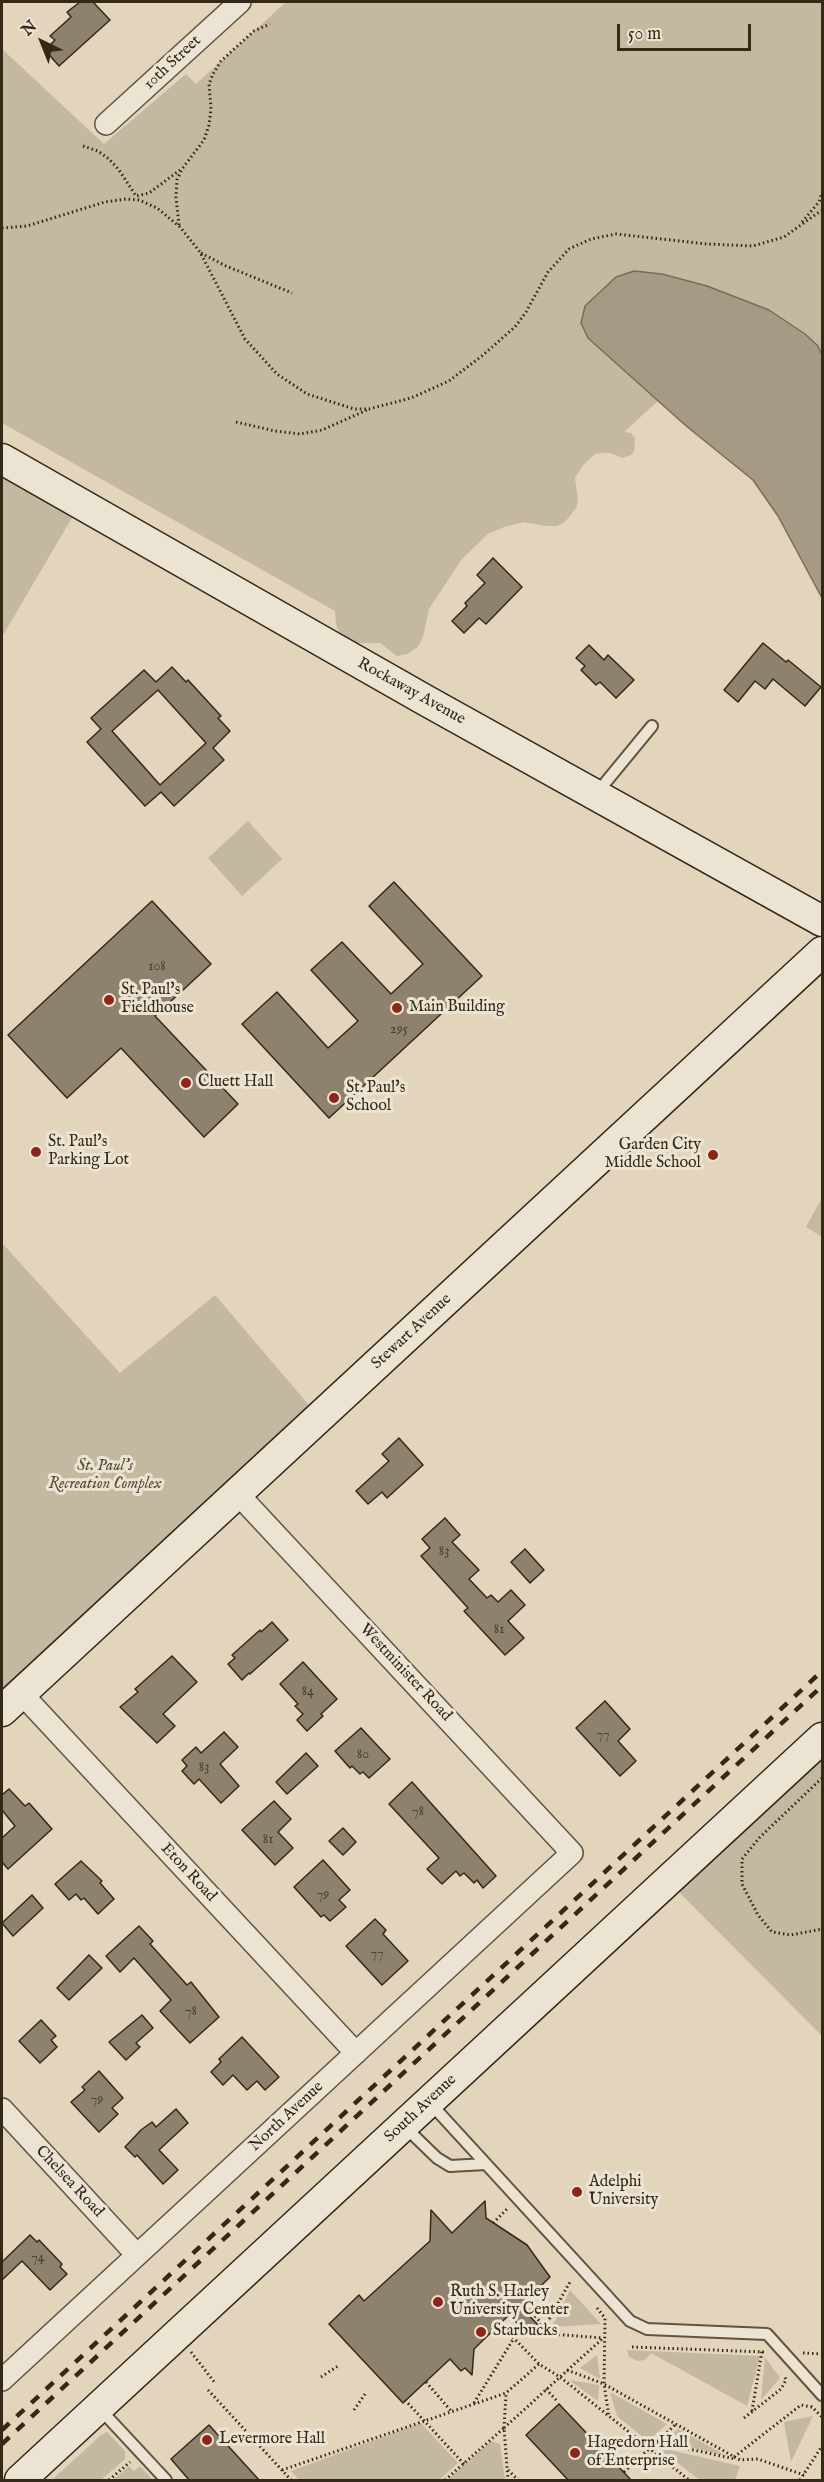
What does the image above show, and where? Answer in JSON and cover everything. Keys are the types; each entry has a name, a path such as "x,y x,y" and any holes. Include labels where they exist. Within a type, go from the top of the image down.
{"main road":[{"name":"Rockaway Avenue","path":"2,459 822,921"},
{"name":"Stewart Avenue","path":"11,1702 822,952"},
{"name":"South Avenue","path":"20,2481 822,1738"}],"street":[{"name":"10th Street","path":"106,124 240,2"},
{"name":"Westminister Road","path":"237,1493 573,1853"},
{"name":"Eton Road","path":"11,1702 356,2053"},
{"name":"North Avenue","path":"2,2380 573,1853"},
{"name":"Chelsea Road","path":"2,2109 137,2255"}],"lane":[{"path":"595,794 652,726"},
{"path":"429,2102 630,2321 647,2329 767,2334 822,2395"},
{"path":"403,2126 437,2158 450,2166 486,2164"},
{"path":"98,2408 166,2481"}],"path":[{"path":"180,227 176,197 177,180 182,169 204,140 209,125 211,109 209,84 213,74 221,61 254,31 270,24"},
{"path":"83,146 98,151 109,159 119,170 135,196"},
{"path":"2,228 27,226 149,193 182,169"},
{"path":"799,226 819,202 822,193"},
{"path":"115,201 139,200 157,208 180,227 200,252 245,339 277,374 307,394 354,409 369,409"},
{"path":"236,422 274,431 300,434 322,430 369,409 411,398 449,381 515,327 548,272 569,249 591,239 616,234 708,244 753,246 784,237 822,210"},
{"path":"200,252 226,266 292,293"},
{"path":"822,1778 759,1838 742,1859 742,1884 758,1915 772,1932 791,1935 822,1929"},
{"path":"493,2223 507,2209 500,2201"},
{"path":"544,2327 571,2280 578,2288"},
{"path":"592,2303 605,2318 604,2384 609,2417"},
{"path":"526,2306 551,2334"},
{"path":"500,2324 539,2364 560,2377 688,2480"},
{"path":"510,2334 603,2338"},
{"path":"473,2404 514,2338"},
{"path":"445,2481 603,2338"},
{"path":"632,2346 765,2351 771,2358"},
{"path":"190,2350 215,2384"},
{"path":"752,2411 765,2351"},
{"path":"798,2353 822,2354"},
{"path":"282,2470 506,2393 539,2364"},
{"path":"321,2377 338,2366"},
{"path":"567,2370 604,2384 740,2460"},
{"path":"744,2418 781,2389 786,2380 782,2371"},
{"path":"426,2382 452,2412"},
{"path":"546,2389 558,2402"},
{"path":"208,2390 291,2481"},
{"path":"506,2393 504,2428 508,2481"},
{"path":"354,2409 365,2394"},
{"path":"405,2400 464,2464"},
{"path":"734,2457 801,2405 812,2407 822,2417"},
{"path":"624,2472 676,2424"},
{"path":"657,2442 740,2460 759,2459 804,2475"},
{"path":"800,2481 822,2446"},
{"path":"109,2481 140,2452"},
{"path":"507,2468 518,2481"}],"green space":[{"path":"286,2 822,2 822,598 778,516 753,480 658,401 624,432 631,433 635,439 634,451 631,455 623,458 610,453 595,454 584,464 575,478 578,501 576,508 565,522 557,526 545,526 524,522 504,527 488,534 462,559 429,609 423,637 418,647 407,654 397,656 380,643 358,643 346,638 339,632 335,611 2,423 2,49 104,144 186,74 196,84"},
{"path":"2,459 80,504 2,637"},
{"path":"248,821 282,859 242,896 208,858"},
{"path":"822,1198 822,1237 806,1227"},
{"name":"St. Paul's Recreation Complex","path":"2,1243 120,1373 215,1295 320,1418 2,1712"},
{"path":"822,1741 822,2036 668,1881"},
{"path":"570,2290 601,2324 552,2327"},
{"path":"627,2350 760,2356 747,2406 651,2353 645,2360 638,2361 629,2357"},
{"path":"597,2355 600,2379 580,2368"},
{"path":"765,2357 780,2378 761,2400"},
{"path":"569,2380 599,2385 598,2401"},
{"path":"610,2392 667,2424 651,2438 643,2437 617,2416"},
{"path":"813,2416 791,2462 784,2422"},
{"path":"421,2423 458,2463 439,2480 299,2480 291,2471"},
{"path":"678,2429 727,2456 663,2441"},
{"path":"107,2432 125,2451 125,2459 101,2480 52,2480 101,2435"},
{"path":"491,2441 500,2444 505,2480 447,2480"},
{"path":"656,2447 740,2466 735,2480 700,2480"},
{"path":"129,2466 134,2471 140,2466 153,2480 113,2480"}],"shaded area":[{"path":"634,271 662,274 707,286 769,310 805,334 818,346 822,355 822,598 778,516 753,480 685,425 588,338 581,323 585,306 616,277"}],"building":[{"path":"80,2 93,2 110,20 59,66 45,50 55,40 50,36 71,17 67,12"},
{"path":"493,558 522,587 486,624 479,618 464,633 452,621 467,606 465,603 485,583 477,575"},
{"path":"763,643 821,687 805,706 773,679 765,689 755,681 738,702 724,690"},
{"path":"589,645 604,660 608,655 634,680 616,698 600,682 596,685 581,670 585,666 576,658"},
{"path":"172,667 186,682 188,680 221,716 218,718 230,731 213,748 224,760 174,806 161,792 145,806 87,742 101,729 91,718 144,670 156,682","holes":["158,690 206,743 160,785 112,731"]},
{"name":"Main Building","path":"394,882 482,976 329,1118 242,1024 277,992 328,1048 358,1021 311,970 342,942 391,994 423,964 369,906"},
{"name":"St. Paul's Fieldhouse","path":"152,901 211,964 155,1016 238,1104 204,1137 121,1048 67,1098 8,1035"},
{"path":"399,1438 423,1465 387,1498 382,1492 368,1504 356,1491 389,1461 382,1454"},
{"path":"445,1518 460,1535 452,1542 479,1570 469,1579 487,1598 491,1595 498,1602 511,1590 525,1605 508,1621 524,1638 505,1655 464,1611 468,1608 421,1556 430,1548 422,1539"},
{"path":"525,1549 544,1570 530,1583 511,1562"},
{"path":"272,1622 288,1640 242,1680 228,1664 235,1658 232,1655"},
{"path":"172,1656 197,1682 163,1714 175,1726 157,1743 120,1707 138,1692 135,1689"},
{"path":"303,1662 337,1699 307,1731 297,1720 303,1714 295,1706 298,1704 280,1684"},
{"path":"605,1701 630,1729 618,1741 636,1761 620,1776 576,1728"},
{"path":"361,1728 390,1759 369,1778 363,1772 360,1774 352,1766 350,1768 335,1751"},
{"path":"224,1732 238,1747 220,1764 239,1786 221,1803 199,1779 194,1784 182,1771 187,1766 182,1760 196,1747 201,1753"},
{"path":"306,1753 318,1766 287,1794 276,1782"},
{"path":"412,1782 496,1876 483,1888 477,1880 474,1883 464,1873 460,1876 456,1871 442,1884 427,1869 439,1858 389,1804"},
{"path":"9,1789 25,1806 29,1803 52,1829 8,1869 2,1862 2,1838 15,1826 2,1810 2,1795"},
{"path":"274,1801 291,1819 278,1832 293,1848 275,1865 242,1830"},
{"path":"343,1828 356,1842 343,1855 329,1841"},
{"path":"323,1860 350,1890 339,1900 346,1907 330,1921 324,1915 321,1917 294,1887"},
{"path":"81,1861 102,1881 100,1883 114,1899 98,1914 84,1898 81,1900 76,1894 69,1900 55,1884"},
{"path":"32,1895 43,1908 13,1936 2,1923"},
{"path":"375,1919 386,1930 383,1934 408,1961 382,1985 346,1946"},
{"path":"139,1926 153,1941 150,1944 187,1985 191,1982 219,2017 190,2043 160,2011 171,2000 134,1958 120,1972 106,1956"},
{"path":"89,1955 102,1968 69,2000 57,1988"},
{"path":"142,2015 153,2028 136,2043 140,2047 126,2060 109,2042"},
{"path":"41,2020 56,2036 51,2040 57,2047 40,2063 19,2041"},
{"path":"242,2037 279,2077 265,2090 257,2081 247,2090 233,2075 223,2085 211,2072 221,2062 219,2059"},
{"path":"99,2071 123,2098 112,2108 118,2114 99,2132 71,2102 85,2090 82,2087"},
{"path":"176,2109 188,2123 159,2150 178,2170 163,2184 137,2155 135,2157 125,2147 141,2130 152,2122 156,2127"},
{"name":"Ruth S. Harley University Center","path":"485,2201 486,2218 527,2245 550,2277 520,2306 538,2325 519,2325 509,2315 474,2349 472,2375 465,2368 461,2371 450,2359 403,2403 329,2324 359,2295 364,2301 430,2241 431,2210 452,2233"},
{"path":"30,2235 37,2242 39,2240 62,2264 60,2267 67,2274 50,2290 22,2261 2,2280 2,2262"},
{"name":"Hagedorn Hall of Enterprise","path":"559,2404 632,2481 569,2481 526,2435"},
{"name":"Levermore Hall","path":"209,2425 260,2481 190,2481 171,2459"}],"railway":[{"path":"2,2430 822,1671"},
{"path":"2,2444 822,1686"}],"place":[{"name":"St. Paul's Fieldhouse","path":"109,1000"},
{"name":"Main Building","path":"397,1008"},
{"name":"Cluett Hall","path":"186,1083"},
{"name":"St. Paul's School","path":"334,1098"},
{"name":"St. Paul's Parking Lot","path":"36,1152"},
{"name":"Garden City Middle School","path":"713,1155"},
{"name":"Adelphi University","path":"577,2192"},
{"name":"Ruth S. Harley University Center","path":"438,2302"},
{"name":"Starbucks","path":"481,2332"},
{"name":"Levermore Hall","path":"207,2440"},
{"name":"Hagedorn Hall of Enterprise","path":"575,2453"}]}
